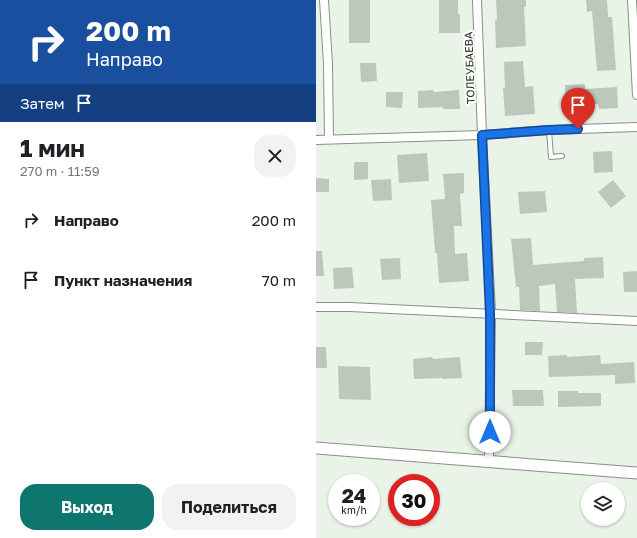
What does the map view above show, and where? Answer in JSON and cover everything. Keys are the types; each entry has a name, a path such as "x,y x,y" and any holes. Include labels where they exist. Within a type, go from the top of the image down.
{"main road":[{"path":"316,448 637,473"}],"street":[{"path":"324,0 328,64 329,139"},
{"name":"ТОЛЕУБАЕВА","path":"477,0 490,314 489,462"},
{"path":"632,0 637,95"},
{"path":"316,140 482,135 549,130 637,127"},
{"path":"316,307 637,321"}],"lane":[{"path":"549,130 551,157 562,156"}],"building":[{"path":"349,0 370,0 370,43 349,43"},
{"path":"439,0 458,0 460,33 439,33"},
{"path":"496,0 526,0 526,7 524,7 526,46 496,48"},
{"path":"586,0 607,0 608,17 612,17 616,70 597,71 592,11 587,12"},
{"path":"523,61 525,87 533,86 535,114 505,116 503,88 505,88 504,62"},
{"path":"360,63 376,63 377,81 361,82"},
{"path":"585,84 585,89 617,87 618,108 599,109 598,104 566,106 565,85"},
{"path":"433,90 434,92 459,90 460,109 443,109 443,107 418,108 418,91"},
{"path":"386,92 403,92 402,108 386,107"},
{"path":"612,151 613,172 594,173 593,152"},
{"path":"427,153 429,181 399,183 397,155"},
{"path":"354,162 368,162 368,179 354,180"},
{"path":"464,173 464,193 460,194 462,226 454,226 455,254 467,253 469,281 439,283 431,200 445,199 443,174"},
{"path":"316,178 329,179 329,192 316,192"},
{"path":"391,179 392,200 373,201 371,180"},
{"path":"613,180 626,196 611,208 598,192"},
{"path":"545,191 547,212 520,214 518,192"},
{"path":"531,238 533,265 584,261 584,258 603,257 604,278 575,279 577,313 557,312 555,284 539,286 540,311 520,310 519,287 516,287 511,239"},
{"path":"316,251 322,251 324,276 316,276"},
{"path":"400,258 401,279 382,280 380,259"},
{"path":"352,267 354,288 334,289 333,268"},
{"path":"637,271 637,292 624,292 623,272"},
{"path":"525,342 543,342 542,355 525,355"},
{"path":"316,347 326,347 327,368 316,368"},
{"path":"567,355 567,357 600,355 601,364 634,362 635,383 615,384 615,375 549,377 548,356"},
{"path":"432,357 433,359 460,357 462,378 414,379 413,359"},
{"path":"338,366 370,367 371,400 339,399"},
{"path":"512,390 543,390 544,406 513,406"},
{"path":"558,391 601,393 601,406 558,407"}],"route":[{"path":"490,432 490,314 482,135 578,129"}]}
